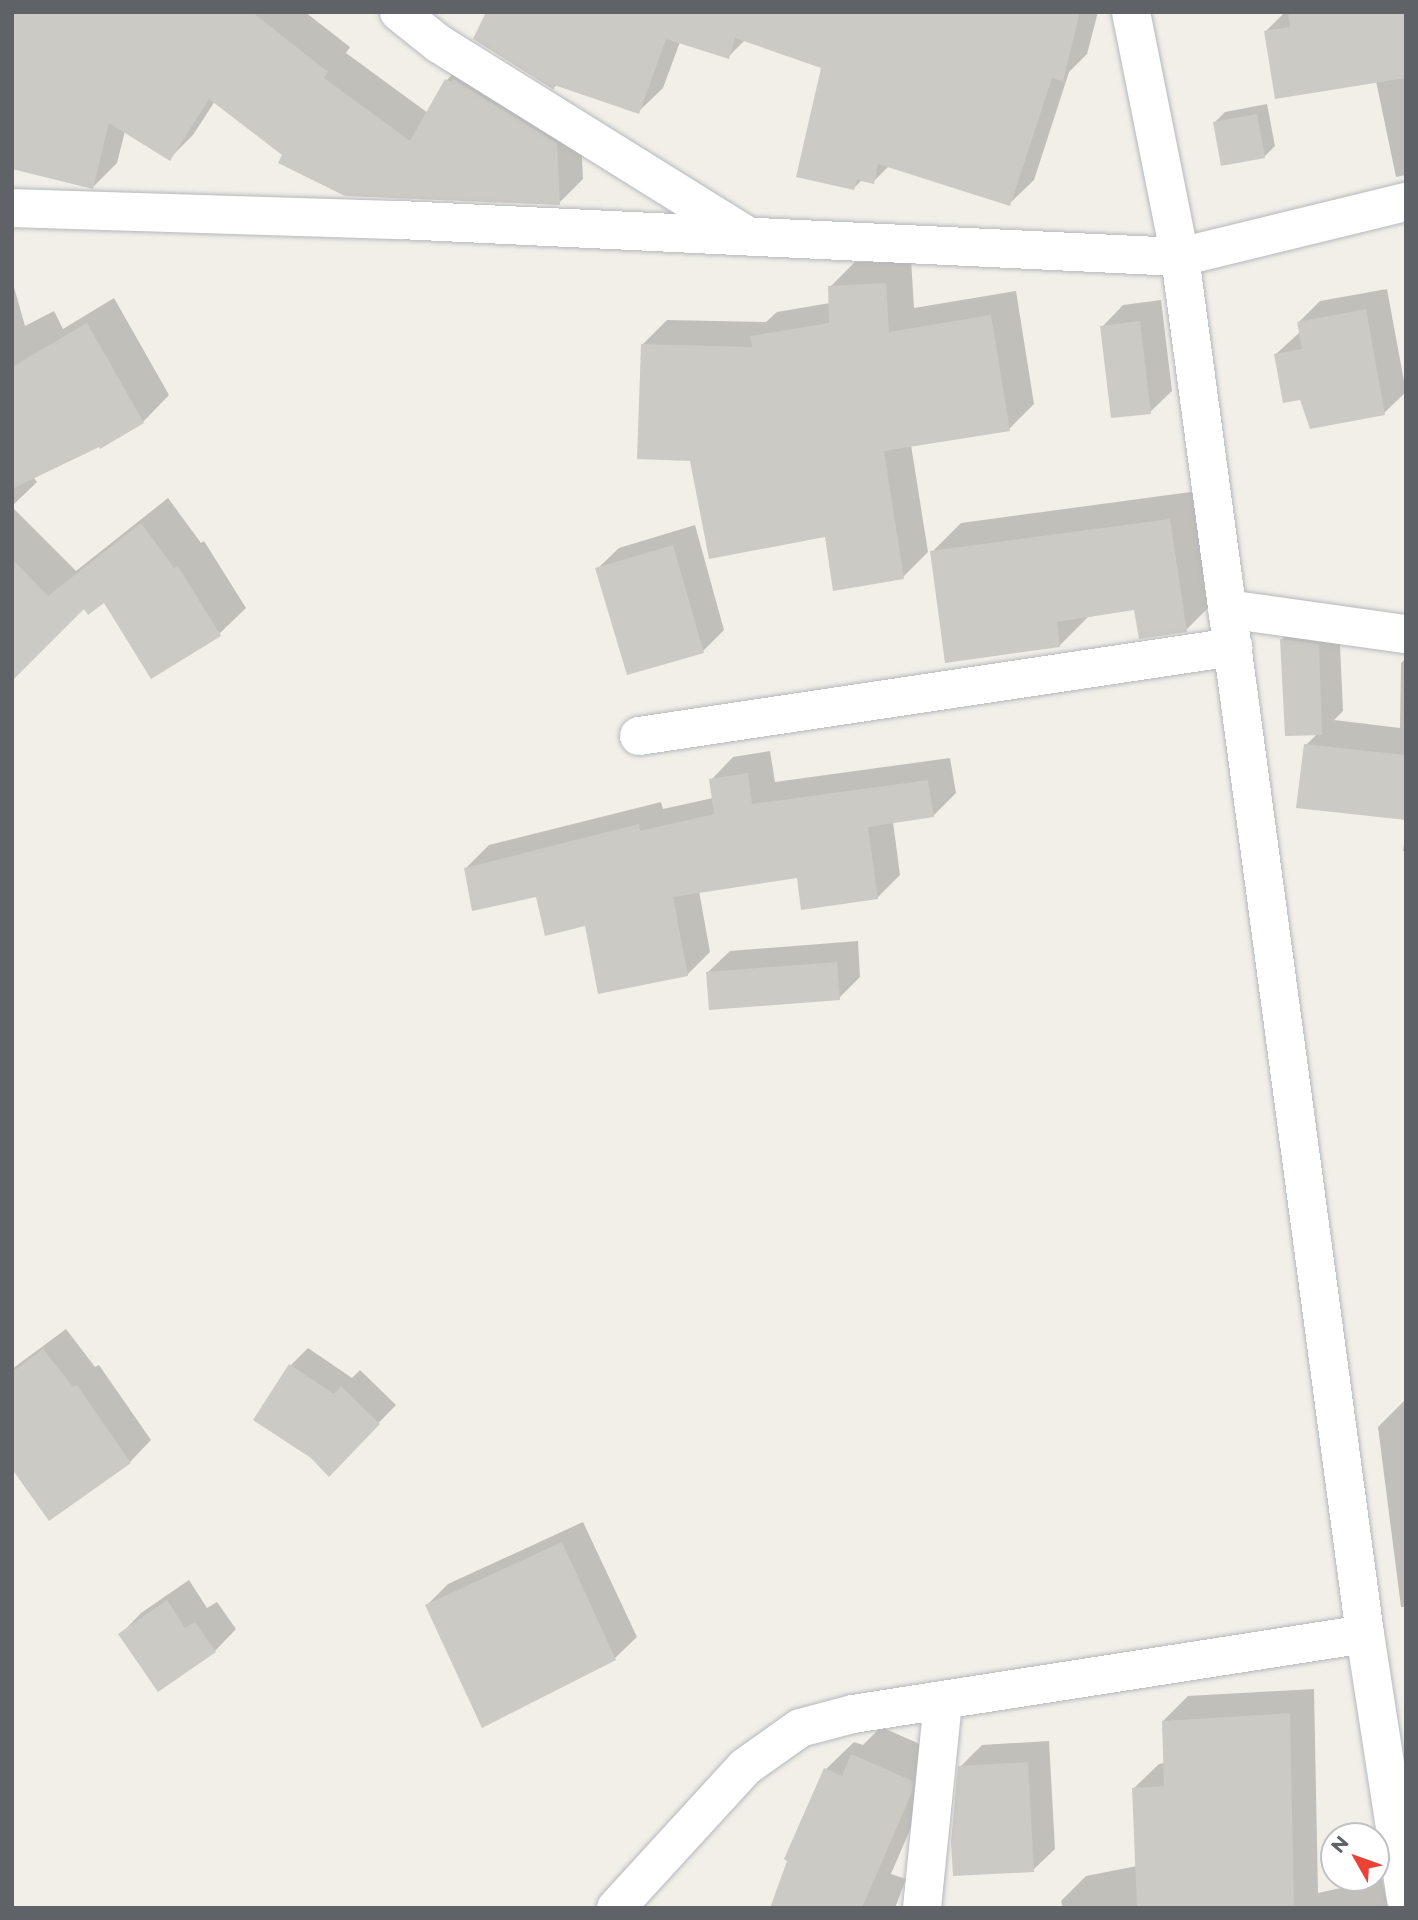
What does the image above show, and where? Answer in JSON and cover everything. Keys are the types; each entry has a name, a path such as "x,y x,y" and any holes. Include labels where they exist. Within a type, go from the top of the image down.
{"street":[{"path":"399,12 439,44 749,237"},
{"path":"1131,12 1180,257 1365,1634 1399,1812 1406,1900"},
{"path":"12,208 400,220 1180,257 1406,202"},
{"path":"1227,609 1406,634"},
{"path":"639,736 1233,647"},
{"path":"616,1908 745,1768 800,1728 853,1714 1365,1634"},
{"path":"922,1908 943,1700"}],"building":[{"path":"12,12 252,12 328,72 324,78 410,141 445,79 452,82 453,79 557,143 560,205 345,196 278,163 282,155 209,99 170,161 109,123 93,189 12,169"},
{"path":"486,12 1080,12 1063,81 1052,78 1010,206 878,164 874,184 857,180 854,190 796,177 821,68 735,38 729,59 666,39 639,114 554,85 554,90 473,39"},
{"path":"1288,12 1406,12 1406,78 1275,99 1264,31 1290,27"},
{"path":"1257,114 1265,158 1221,166 1213,122"},
{"path":"886,283 889,332 991,315 1010,431 884,451 904,579 833,591 825,537 709,559 690,461 637,459 641,344 752,347 750,336 829,323 828,286"},
{"path":"1366,309 1385,415 1310,429 1300,400 1283,403 1274,354 1302,349 1297,322"},
{"path":"1140,321 1151,414 1111,418 1100,326"},
{"path":"87,323 144,423 100,449 99,447 12,489 12,367"},
{"path":"1170,519 1187,632 1139,639 1134,610 1057,622 1060,647 945,663 930,551"},
{"path":"141,523 174,568 178,566 221,636 151,679 104,603 88,615 84,609 12,681 12,559 48,596"},
{"path":"673,545 704,653 627,675 595,568"},
{"path":"1280,639 1319,644 1322,735 1285,736"},
{"path":"1304,744 1406,755 1406,820 1296,808"},
{"path":"748,773 752,804 928,780 934,817 868,827 878,899 801,910 797,878 673,897 688,976 598,994 585,926 545,936 536,897 472,911 464,868 639,824 640,831 714,814 709,779"},
{"path":"837,962 840,1000 709,1010 706,972"},
{"path":"43,1349 73,1387 77,1385 131,1463 49,1521 12,1469 12,1372"},
{"path":"289,1364 334,1394 341,1386 380,1424 329,1477 311,1458 253,1420"},
{"path":"562,1542 616,1660 482,1728 425,1605"},
{"path":"167,1600 185,1628 195,1622 216,1652 158,1692 118,1634"},
{"path":"1290,1713 1294,1908 1137,1908 1132,1788 1164,1786 1162,1721"},
{"path":"851,1754 913,1781 912,1792 862,1908 770,1908 787,1861 784,1859 824,1768 842,1776"},
{"path":"1028,1762 1034,1872 953,1876 951,1842 958,1766"}]}
